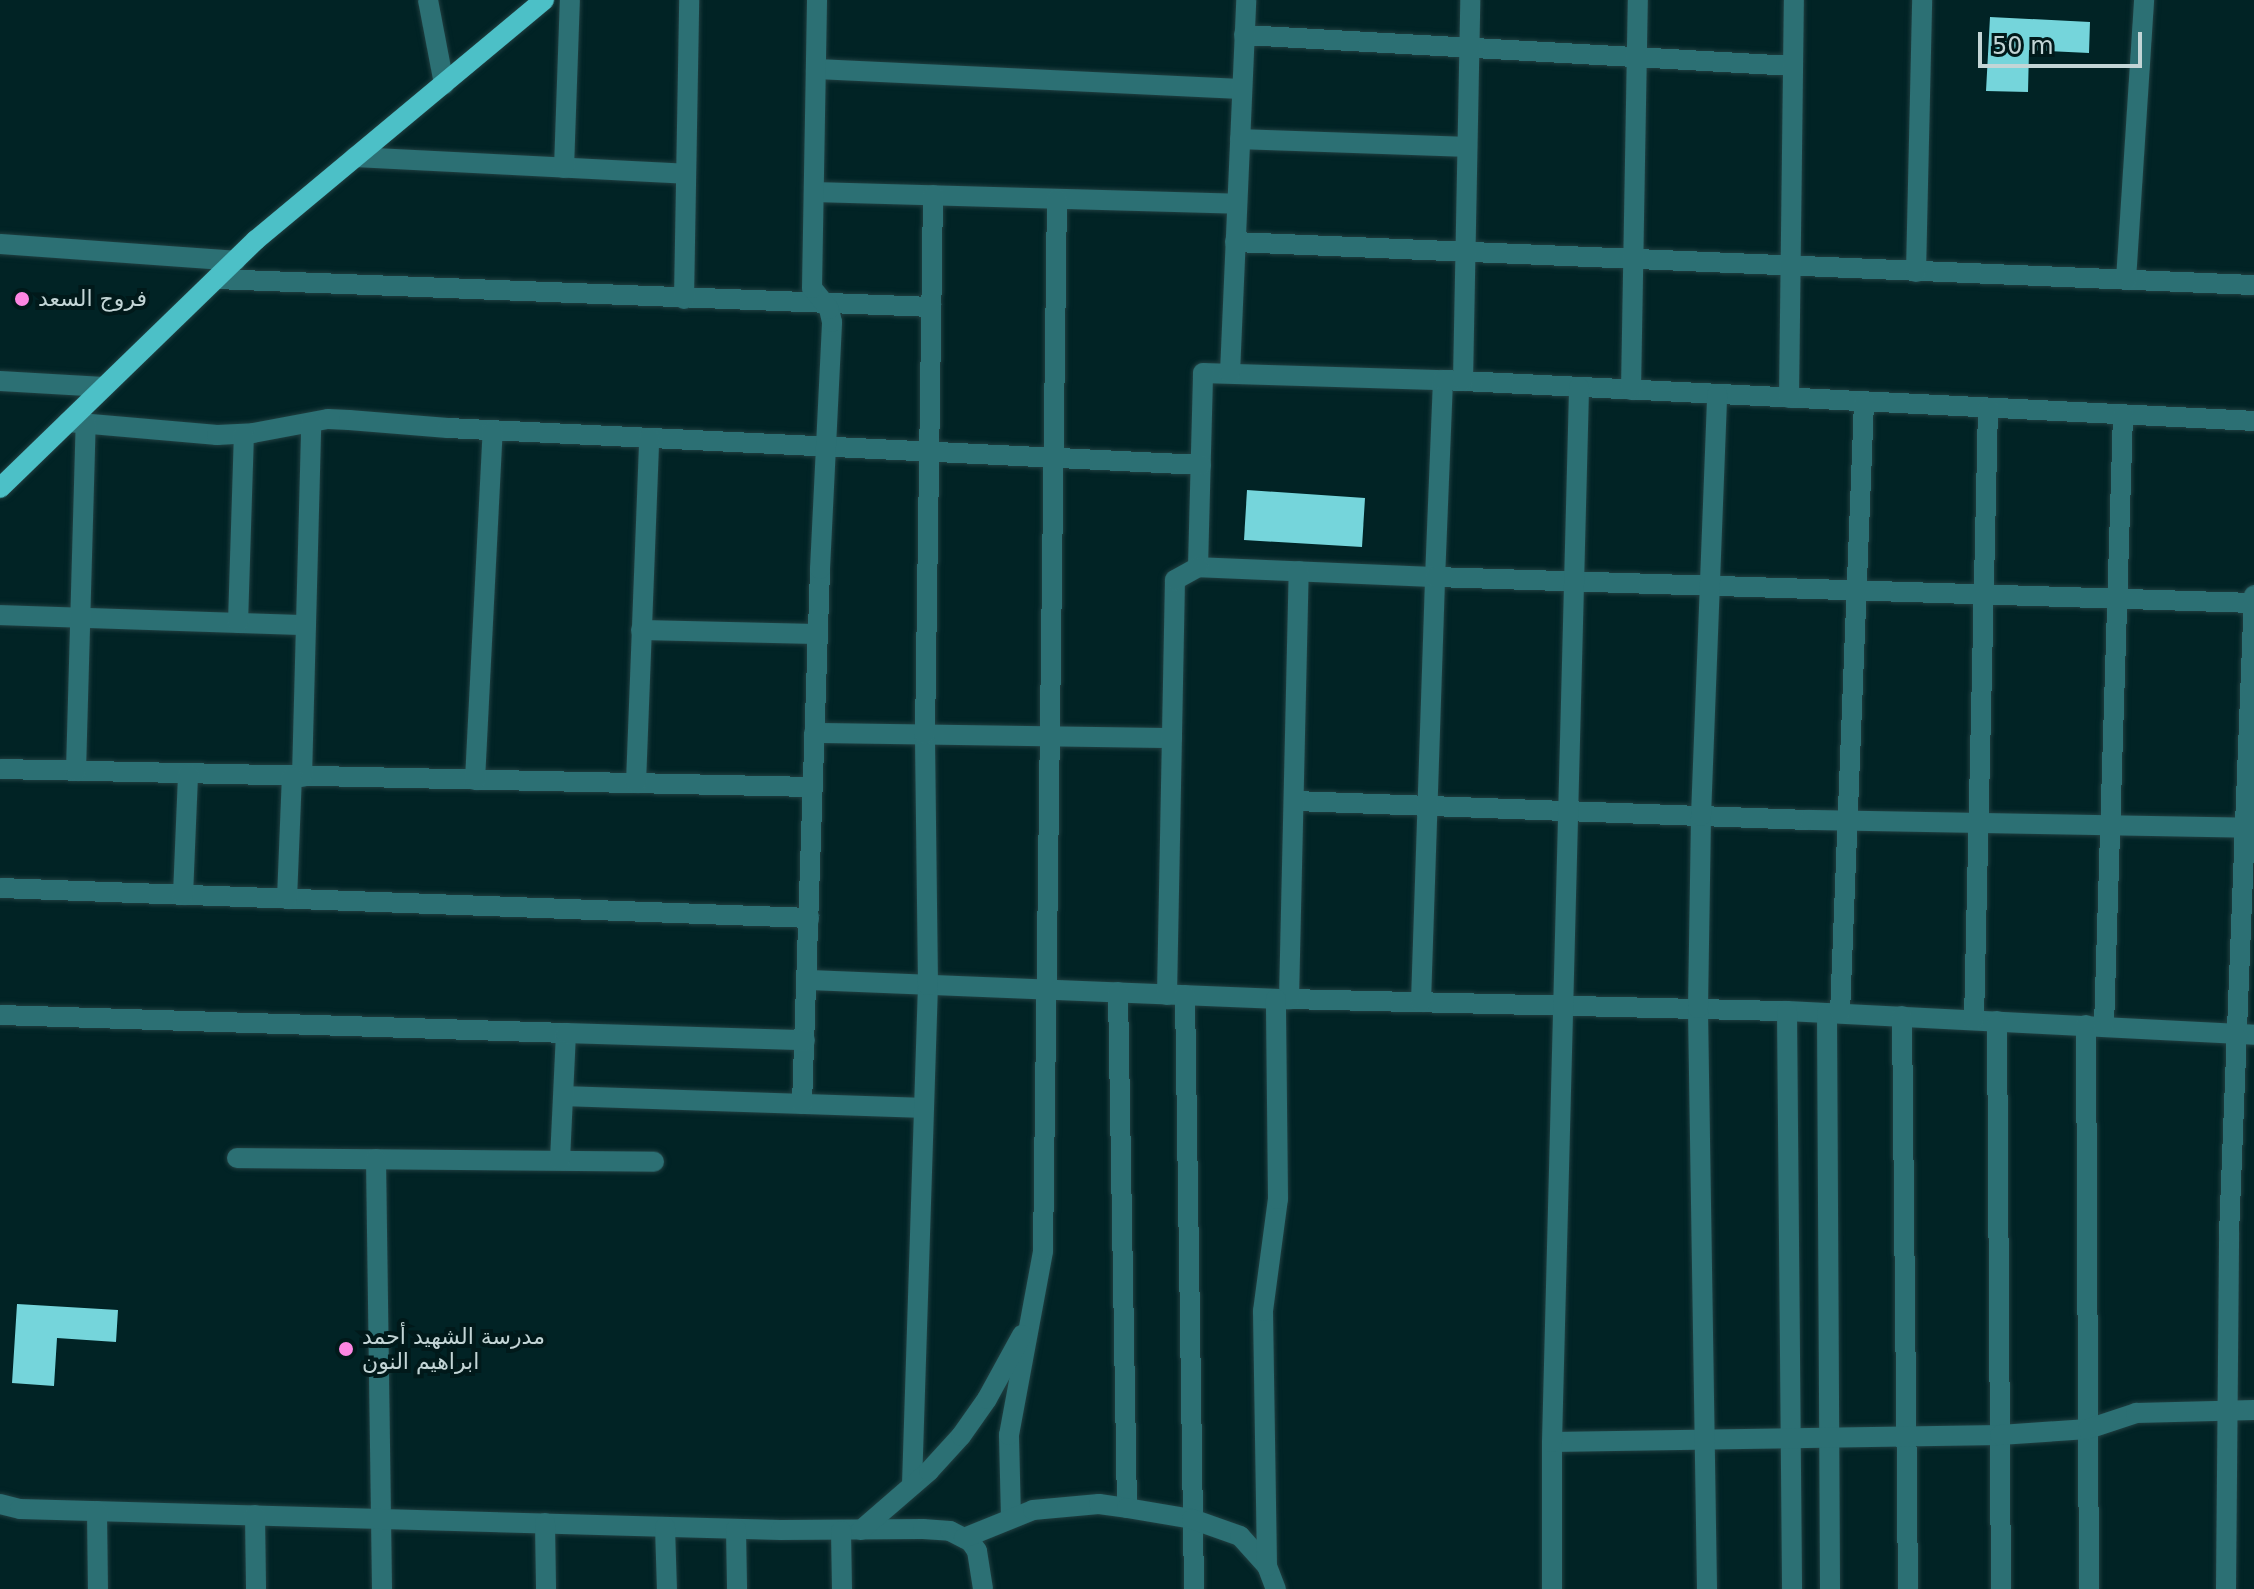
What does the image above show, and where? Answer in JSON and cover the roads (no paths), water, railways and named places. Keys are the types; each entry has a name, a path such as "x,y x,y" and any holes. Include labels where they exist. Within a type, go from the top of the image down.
{"main road":[{"path":"0,488 77,423 104,387 235,261 544,0"}],"street":[{"path":"428,0 444,84"},
{"path":"564,168 570,0"},
{"path":"684,299 689,0"},
{"path":"802,1104 817,634 832,322 825,305 812,288 817,0"},
{"path":"1230,373 1246,0"},
{"path":"1421,1002 1435,577 1465,252 1470,0"},
{"path":"1631,390 1638,0"},
{"path":"1789,398 1794,0"},
{"path":"1916,272 1922,0"},
{"path":"2126,280 2144,0"},
{"path":"1244,35 1793,66"},
{"path":"816,69 1242,89"},
{"path":"1240,139 1467,147"},
{"path":"355,157 686,174"},
{"path":"814,192 1237,204"},
{"path":"912,1485 928,985 925,734 933,195"},
{"path":"1011,1518 1009,1435 1043,1251 1057,199"},
{"path":"1235,242 2254,285"},
{"path":"0,244 235,261"},
{"path":"216,279 931,307"},
{"path":"1198,567 1203,373 1453,381 2254,421"},
{"path":"0,381 104,387"},
{"path":"1552,1589 1552,1442 1579,387"},
{"path":"1707,1589 1698,1008 1701,816 1717,394"},
{"path":"1830,1589 1834,1013 1848,821 1864,402"},
{"path":"1974,1020 1988,408"},
{"path":"2089,1589 2088,1429 2095,1026 2110,825 2123,415"},
{"path":"76,771 80,618 77,423 217,435 349,420 1201,465"},
{"path":"287,899 306,625 311,423"},
{"path":"475,780 493,430"},
{"path":"238,623 244,434"},
{"path":"636,783 649,438"},
{"path":"1194,1589 1176,995 1172,738 1175,580 1198,567 2254,603"},
{"path":"1276,1589 1267,1566 1263,1311 1278,1199 1283,999 1295,801 1299,571"},
{"path":"2226,1589 2227,1410 2245,1034 2254,595"},
{"path":"0,615 306,625"},
{"path":"641,630 817,634"},
{"path":"814,733 1172,738"},
{"path":"0,769 813,787"},
{"path":"183,895 188,774"},
{"path":"1295,801 1848,821 2249,828"},
{"path":"0,888 809,918"},
{"path":"807,980 1283,999 1787,1011 2245,1034"},
{"path":"1118,992 1127,1508"},
{"path":"1787,1011 1792,1589"},
{"path":"0,1015 805,1040"},
{"path":"1902,1016 1908,1589"},
{"path":"1997,1021 2001,1589"},
{"path":"560,1160 566,1033"},
{"path":"564,1096 924,1108"},
{"path":"237,1158 654,1162"},
{"path":"376,1159 382,1589"},
{"path":"842,1589 851,1530 912,1485 961,1436 987,1399 1032,1318"},
{"path":"1552,1442 2000,1435 2088,1429 2136,1413 2254,1410"},
{"path":"0,1504 20,1509 736,1529 950,1531 964,1538 977,1551 983,1589"},
{"path":"964,1538 1033,1510 1099,1504 1192,1519 1240,1536 1267,1566"},
{"path":"97,1511 98,1589"},
{"path":"255,1515 256,1589"},
{"path":"545,1523 546,1589"},
{"path":"665,1527 667,1589"},
{"path":"736,1529 737,1589"}],"place":[{"name":"فروج السعد","path":"22,299"},
{"name":"مدرسة الشهيد أحمد ابراهيم النون","path":"346,1349"}]}
